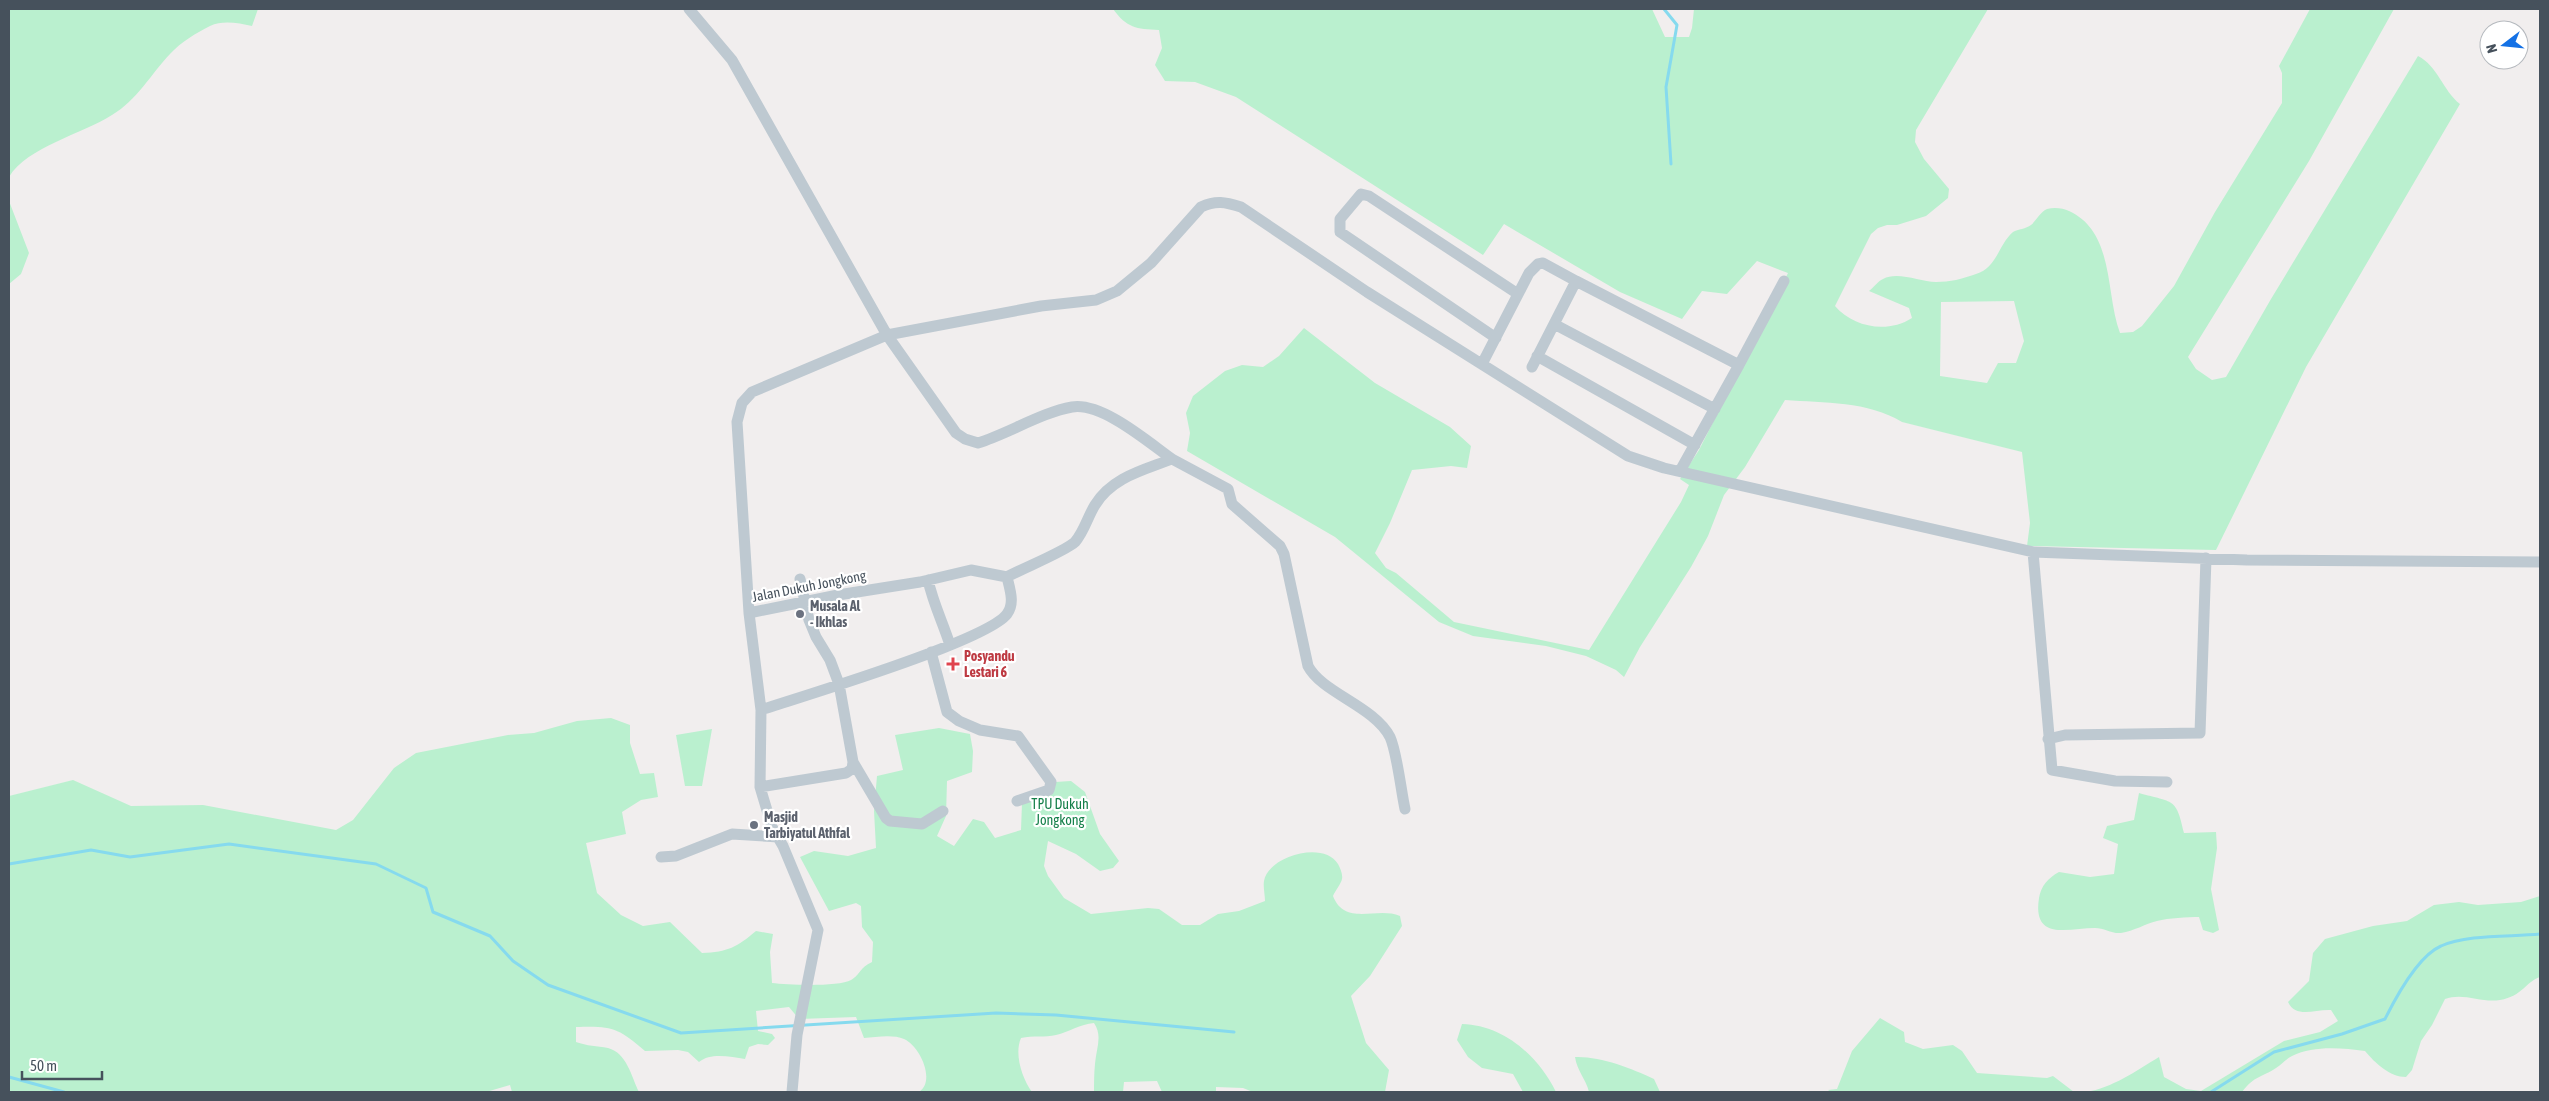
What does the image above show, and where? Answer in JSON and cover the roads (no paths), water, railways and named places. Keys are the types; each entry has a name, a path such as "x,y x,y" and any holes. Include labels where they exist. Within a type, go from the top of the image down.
{"street":[{"path":"689,9 732,60 887,335 956,433 965,439 978,443 1058,411 1082,407 1099,411 1134,432 1172,459 1228,489 1232,504 1243,515 1271,536 1284,554 1308,666 1315,676 1369,714 1391,738 1405,809"},
{"path":"1496,338 1340,232 1340,219 1361,194 1369,196 1518,294"},
{"path":"748,613 737,422 742,403 752,392 887,335 1041,306 1096,300 1117,291 1151,263 1201,207 1210,202 1223,201 1240,207 1367,292 1628,456 1664,468 2033,552 2206,558 2540,562"},
{"path":"1482,364 1528,274 1538,264 1543,263 1739,365"},
{"path":"1532,367 1576,281"},
{"path":"1680,471 1784,281"},
{"path":"1554,324 1715,409"},
{"path":"1538,356 1695,445"},
{"path":"761,710 931,652 988,627 1006,615 1012,599 1007,578 1027,565 1067,547 1076,540 1099,497 1119,480 1172,459"},
{"path":"2033,552 2052,770 2115,781 2167,782"},
{"path":"2048,739 2065,734 2200,733 2206,558"},
{"name":"Jalan Dukuh Jongkong","path":"792,1092 797,1034 818,930 779,837 772,827 760,787 761,710 748,613 928,580 971,570 1007,578"},
{"path":"760,787 846,773 852,769 853,762 838,684 830,660 816,637 800,579"},
{"path":"928,580 933,604 939,611 950,645"},
{"path":"931,652 947,712 959,721 980,730 1018,736 1051,782 1049,790 1017,801"},
{"path":"853,762 886,818 890,821 922,824 943,812"},
{"path":"661,857 676,856 732,834 779,837"}],"waterway":[{"path":"1664,9 1677,25 1666,87 1671,164"},
{"path":"9,864 91,850 130,857 229,844 376,864 426,888 433,912 490,936 513,961 548,985 681,1033 996,1013 1056,1015 1234,1032"},
{"path":"2211,1092 2274,1052 2342,1034 2385,1019 2408,978 2432,951 2441,946 2463,939 2540,934"},
{"path":"9,1077 64,1092"}],"place":[{"name":"Musala Al - Ikhlas","path":"800,614"},
{"name":"Posyandu Lestari 6","path":"953,664"},
{"name":"Masjid Tarbiyatul Athfal","path":"754,825"}],"park label":[{"name":"TPU Dukuh Jongkong","path":"1060,812"}]}
